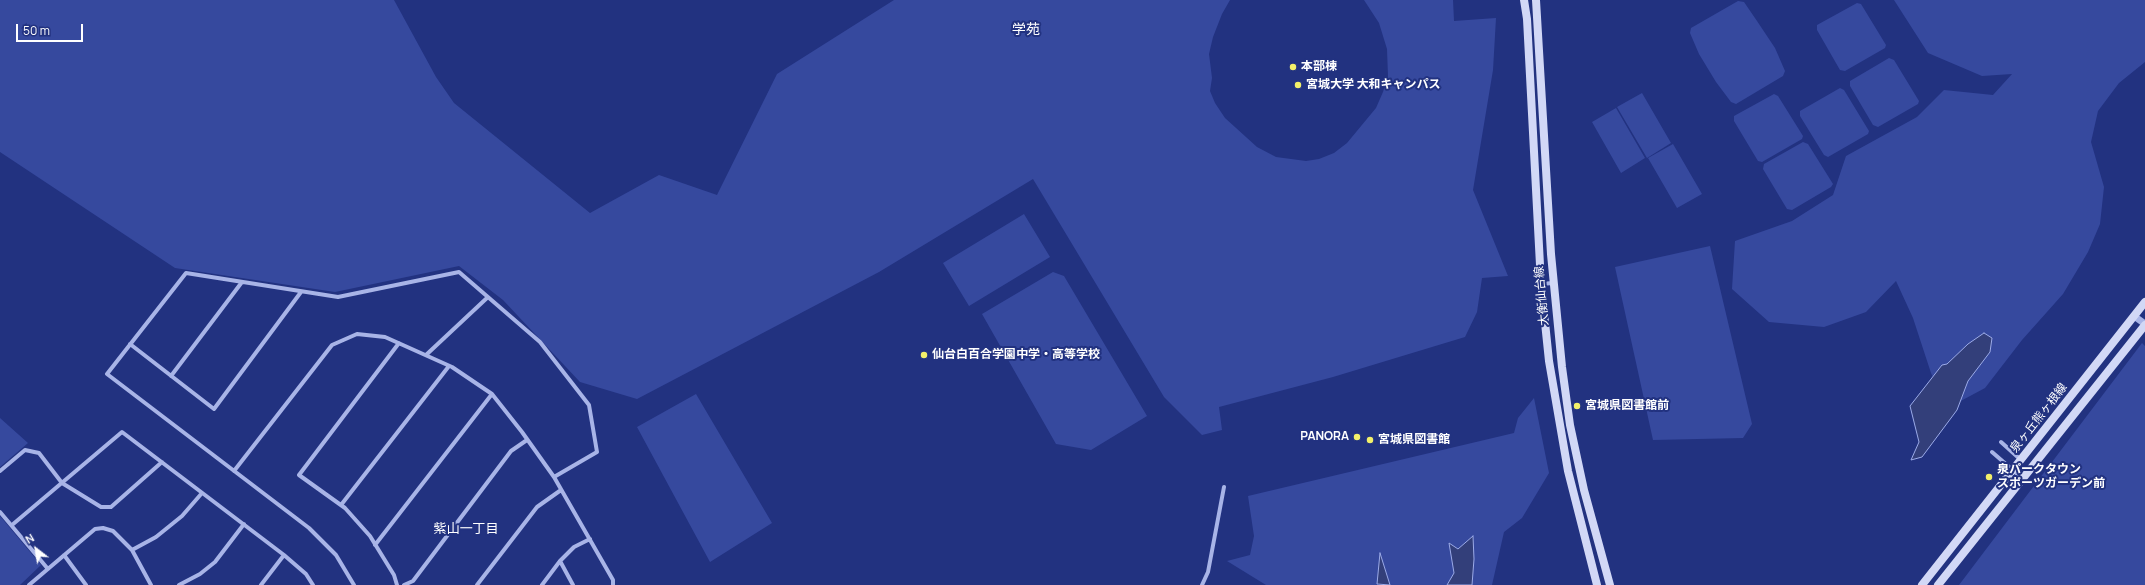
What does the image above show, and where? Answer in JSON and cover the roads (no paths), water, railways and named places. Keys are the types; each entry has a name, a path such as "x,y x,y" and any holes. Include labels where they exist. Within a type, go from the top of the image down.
{"main road":[{"name":"大衡仙台線","path":"1524,0 1527,19 1541,284 1549,361 1567,464 1597,585"},
{"name":"大衡仙台線","path":"1536,0 1553,283 1560,352 1570,425 1584,490 1610,585"},
{"name":"泉ヶ丘熊ヶ根線","path":"1922,585 2145,302"},
{"name":"泉ヶ丘熊ヶ根線","path":"1938,585 2145,324"}],"street":[{"path":"354,585 336,555 309,528 107,374 186,274 338,297 459,272 540,342 589,405 597,452 554,477"},
{"path":"172,376 242,282"},
{"path":"1541,284 1553,283"},
{"path":"130,344 214,409 302,292"},
{"path":"426,355 488,297"},
{"path":"2134,316 2145,324"},
{"path":"234,471 332,345 357,334 385,337 449,366 492,394 554,477 590,539 612,580 613,585"},
{"path":"396,585 394,575 370,536 341,505 300,475 399,343"},
{"path":"341,505 449,366"},
{"path":"375,545 492,394"},
{"path":"12,525 122,432 284,555 306,574 313,585"},
{"path":"404,585 413,581 511,451 527,440"},
{"path":"2001,442 2021,460"},
{"path":"0,472 25,450 39,454 62,482 101,507 111,507 162,462"},
{"path":"1992,452 2023,479"},
{"path":"1202,585 1208,572 1224,487"},
{"path":"477,585 537,506 561,490"},
{"path":"132,550 156,537 182,516 202,493"},
{"path":"0,512 48,569"},
{"path":"178,585 200,574 215,562 244,524"},
{"path":"28,585 95,529 103,528 113,531 132,550 151,585"},
{"path":"542,585 560,561 574,547 590,539"},
{"path":"64,555 86,585"},
{"path":"261,585 284,555"},
{"path":"560,561 574,585"}],"place":[{"name":"本部棟","path":"1293,67"},
{"name":"宮城大学 大和キャンパス","path":"1298,85"},
{"name":"仙台白百合学園中学・高等学校","path":"924,355"},
{"name":"宮城県図書館前","path":"1577,406"},
{"name":"PANORA","path":"1357,437"},
{"name":"宮城県図書館","path":"1370,440"},
{"name":"泉パークタウン スポーツガーデン前","path":"1989,477"}],"district":[{"name":"学苑","path":"1026,30"},
{"name":"紫山一丁目","path":"466,529"}]}
